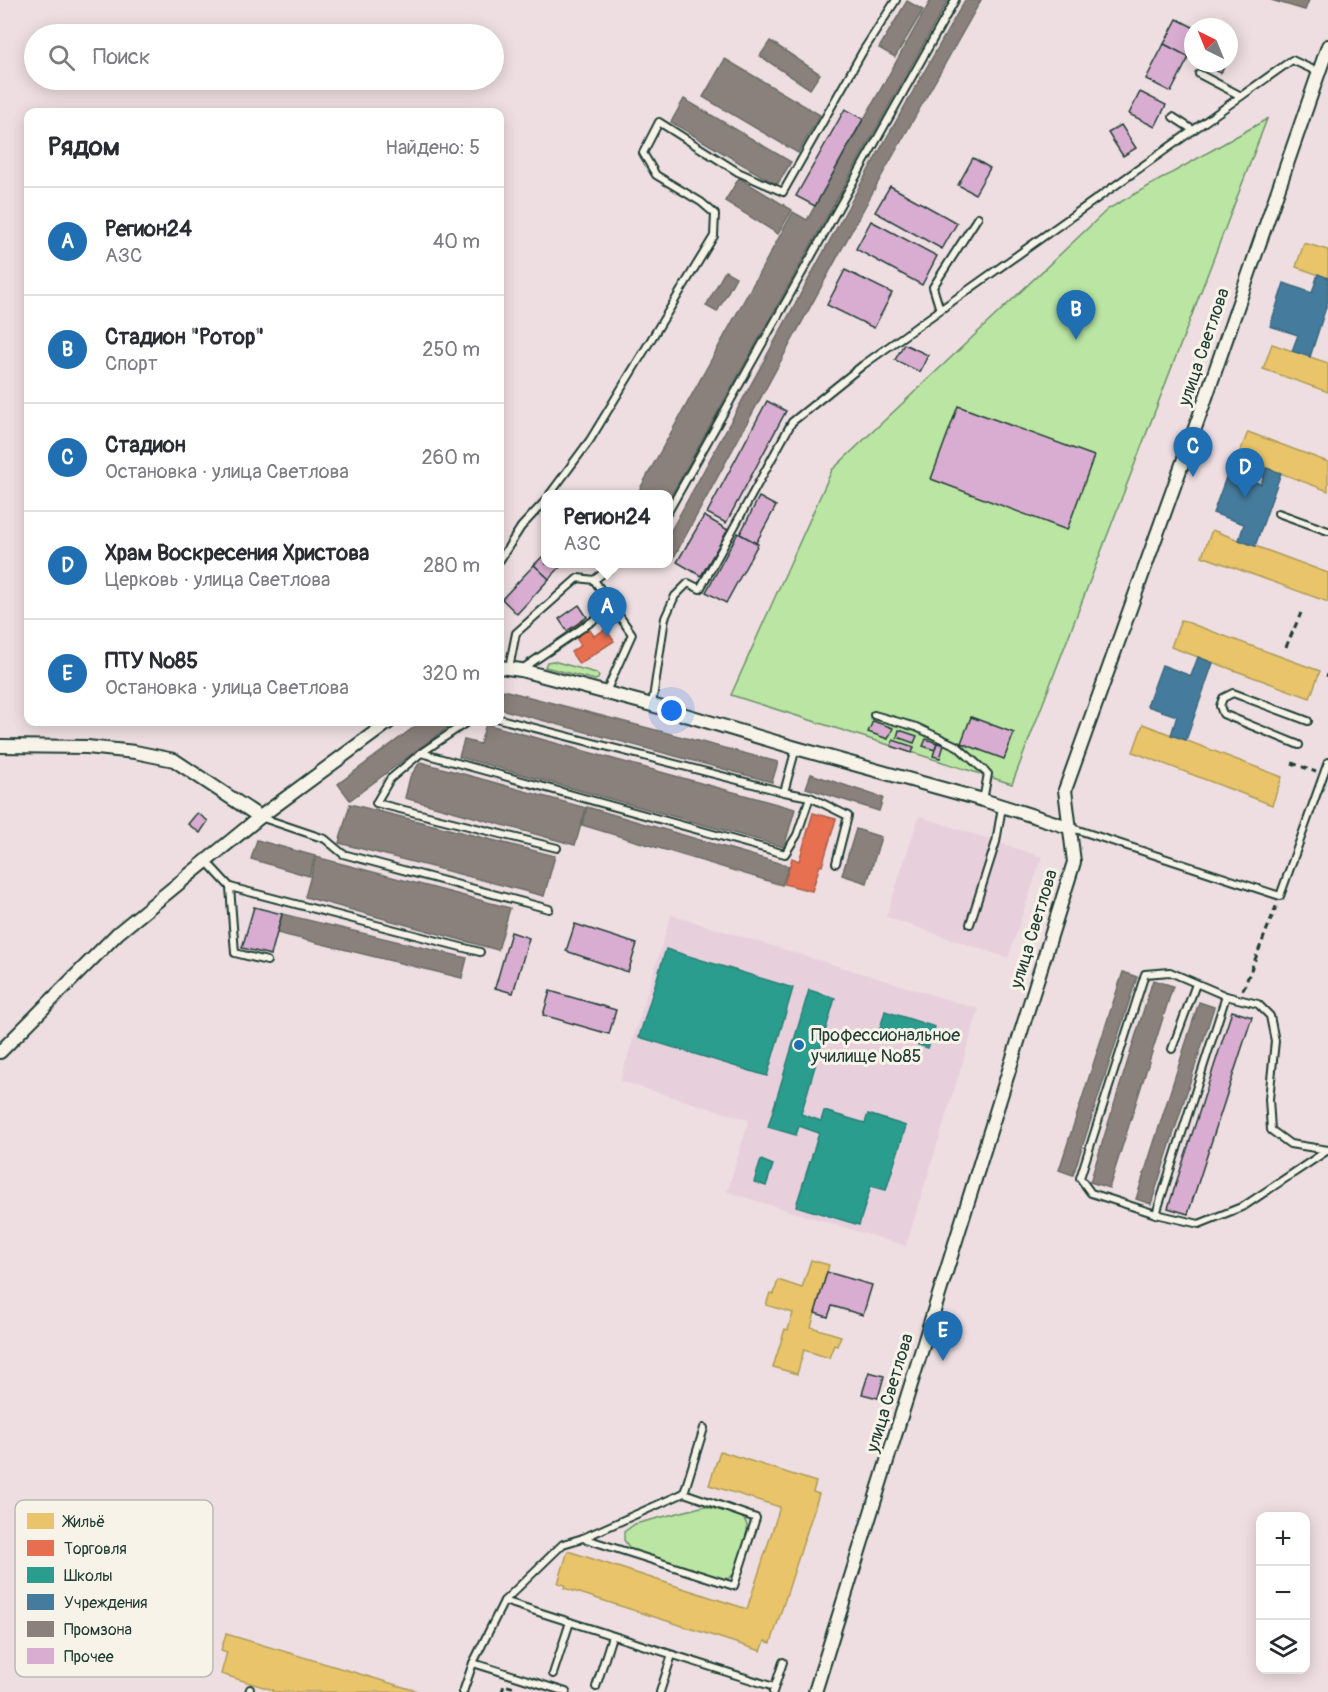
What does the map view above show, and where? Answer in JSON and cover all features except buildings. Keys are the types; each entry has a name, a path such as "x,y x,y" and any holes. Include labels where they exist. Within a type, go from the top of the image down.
{"street":[{"name":"улица Светлова","path":"815,1692 1074,862 1065,790 1204,403 1328,46"},
{"path":"510,668 652,705 1068,826"},
{"path":"0,1052 118,933 260,817 384,726"},
{"path":"0,746 87,747 135,752 174,760 260,817"}],"lane":[{"path":"555,490 590,440 714,236 715,214 701,202 657,175 643,153 659,122 738,171 783,192 863,51 896,0"},
{"path":"673,505 955,0"},
{"path":"652,705 665,618 675,596 688,583 700,589 792,422 863,366 940,310 1292,60 1318,72"},
{"path":"1199,74 1241,96"},
{"path":"1173,117 1193,130"},
{"path":"940,310 933,287 978,217"},
{"path":"504,554 521,527 541,505"},
{"path":"1278,513 1328,531"},
{"path":"510,668 516,633 579,578 594,580 610,568"},
{"path":"594,580 632,634 606,692"},
{"path":"510,668 613,607"},
{"path":"1299,744 1223,714 1220,706 1223,698 1233,693 1308,721"},
{"path":"874,715 916,727 957,746 987,774 983,800"},
{"path":"504,720 810,797 848,816 837,863"},
{"path":"461,726 421,753 390,779 376,803 558,848"},
{"path":"784,792 796,748"},
{"path":"421,753 785,854 796,835 810,797"},
{"path":"1068,826 1280,896 1328,762"},
{"path":"970,924 996,842 1002,806"},
{"path":"260,817 324,839 343,854 549,909"},
{"path":"206,861 230,887 480,952"},
{"path":"230,887 235,953 267,961"},
{"path":"1170,972 1226,996 1257,1004 1269,1016 1275,1041 1269,1099 1271,1130 1290,1144 1328,1150 1244,1206 1199,1224 1156,1214 1091,1193 1080,1178 1145,974 1170,972"},
{"path":"1172,1049 1196,984"},
{"path":"1156,1214 1226,996"},
{"path":"684,1493 704,1428"},
{"path":"463,1692 473,1663 504,1601 563,1544 583,1538 684,1493 756,1518 734,1586 583,1538"},
{"path":"504,1601 773,1690 783,1662"},
{"path":"554,1674 570,1622"},
{"path":"596,1687 612,1636"},
{"path":"660,1692 672,1655"},
{"path":"473,1663 566,1692"}],"path":[{"path":"1286,647 1301,613"},
{"path":"1292,763 1323,776"},
{"path":"1239,1000 1280,896"},
{"path":"502,1692 504,1685 520,1690"}],"shaded area":[{"path":"919,816 1042,857 1008,958 886,917"},
{"name":"Профессиональное училище №85","path":"671,915 979,1009 906,1246 727,1192 749,1120 620,1081"}],"green space":[{"path":"1267,119 1012,784 731,695 832,470 1108,209"},
{"path":"553,661 596,673 599,676 598,679 545,667 547,662"},
{"path":"705,1506 737,1515 746,1521 746,1543 735,1573 729,1578 721,1579 631,1550 624,1540 624,1532 635,1524"}],"place":[{"name":"Стадион \"Ротор\"","path":"1076,340"},
{"name":"Стадион","path":"1193,477"},
{"name":"Храм Воскресения Христова","path":"1245,498"},
{"name":"Регион24","path":"607,637"},
{"name":"Профессиональное училище №85","path":"799,1045"},
{"name":"ПТУ №85","path":"943,1361"}]}
